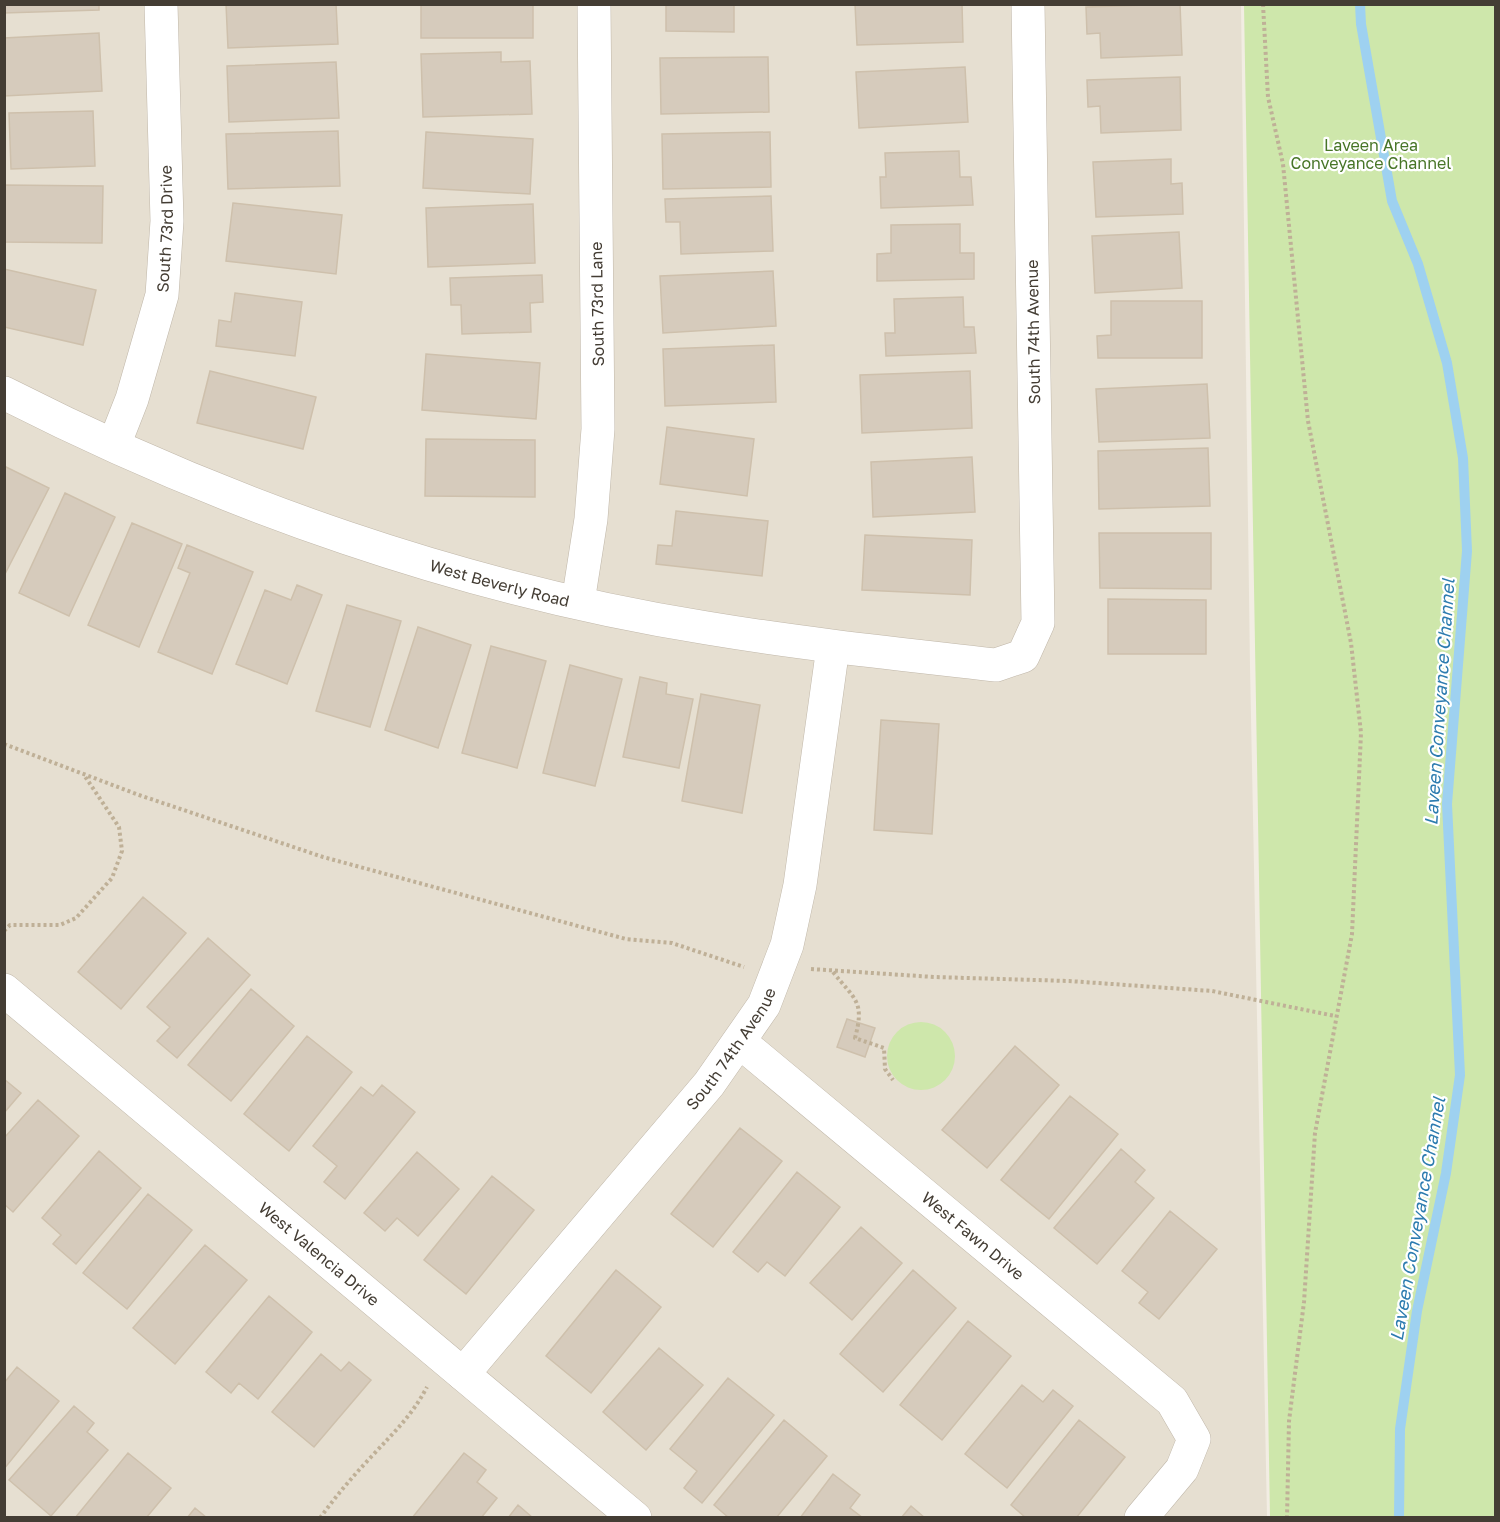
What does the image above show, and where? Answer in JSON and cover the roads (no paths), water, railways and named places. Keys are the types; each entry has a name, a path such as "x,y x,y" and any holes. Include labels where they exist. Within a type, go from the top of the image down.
{"street":[{"name":"South 73rd Drive","path":"114,445 132,399 162,295 167,221 161,4"},
{"name":"South 73rd Lane","path":"578,602 591,519 598,429 594,4"},
{"name":"South 74th Avenue","path":"1023,656 1038,623 1028,4"},
{"name":"West Beverly Road","path":"4,393 114,445 232,495 356,540 468,576 578,602 705,628 833,647 996,665 1023,656"},
{"name":"South 74th Avenue","path":"454,1366 709,1084 764,1005 783,957 800,885 833,647"},
{"name":"West Valencia Drive","path":"4,990 635,1518"},
{"name":"West Fawn Drive","path":"740,1042 1172,1401 1194,1439 1182,1468 1141,1518"}],"waterway":[{"name":"Laveen Conveyance Channel","path":"1360,4 1361,24 1392,201 1418,264 1447,363 1463,458 1467,551 1447,804 1460,1075 1446,1173 1417,1311 1400,1429 1399,1518"}],"park label":[{"name":"Laveen Area Conveyance Channel","path":"1371,154"}]}
